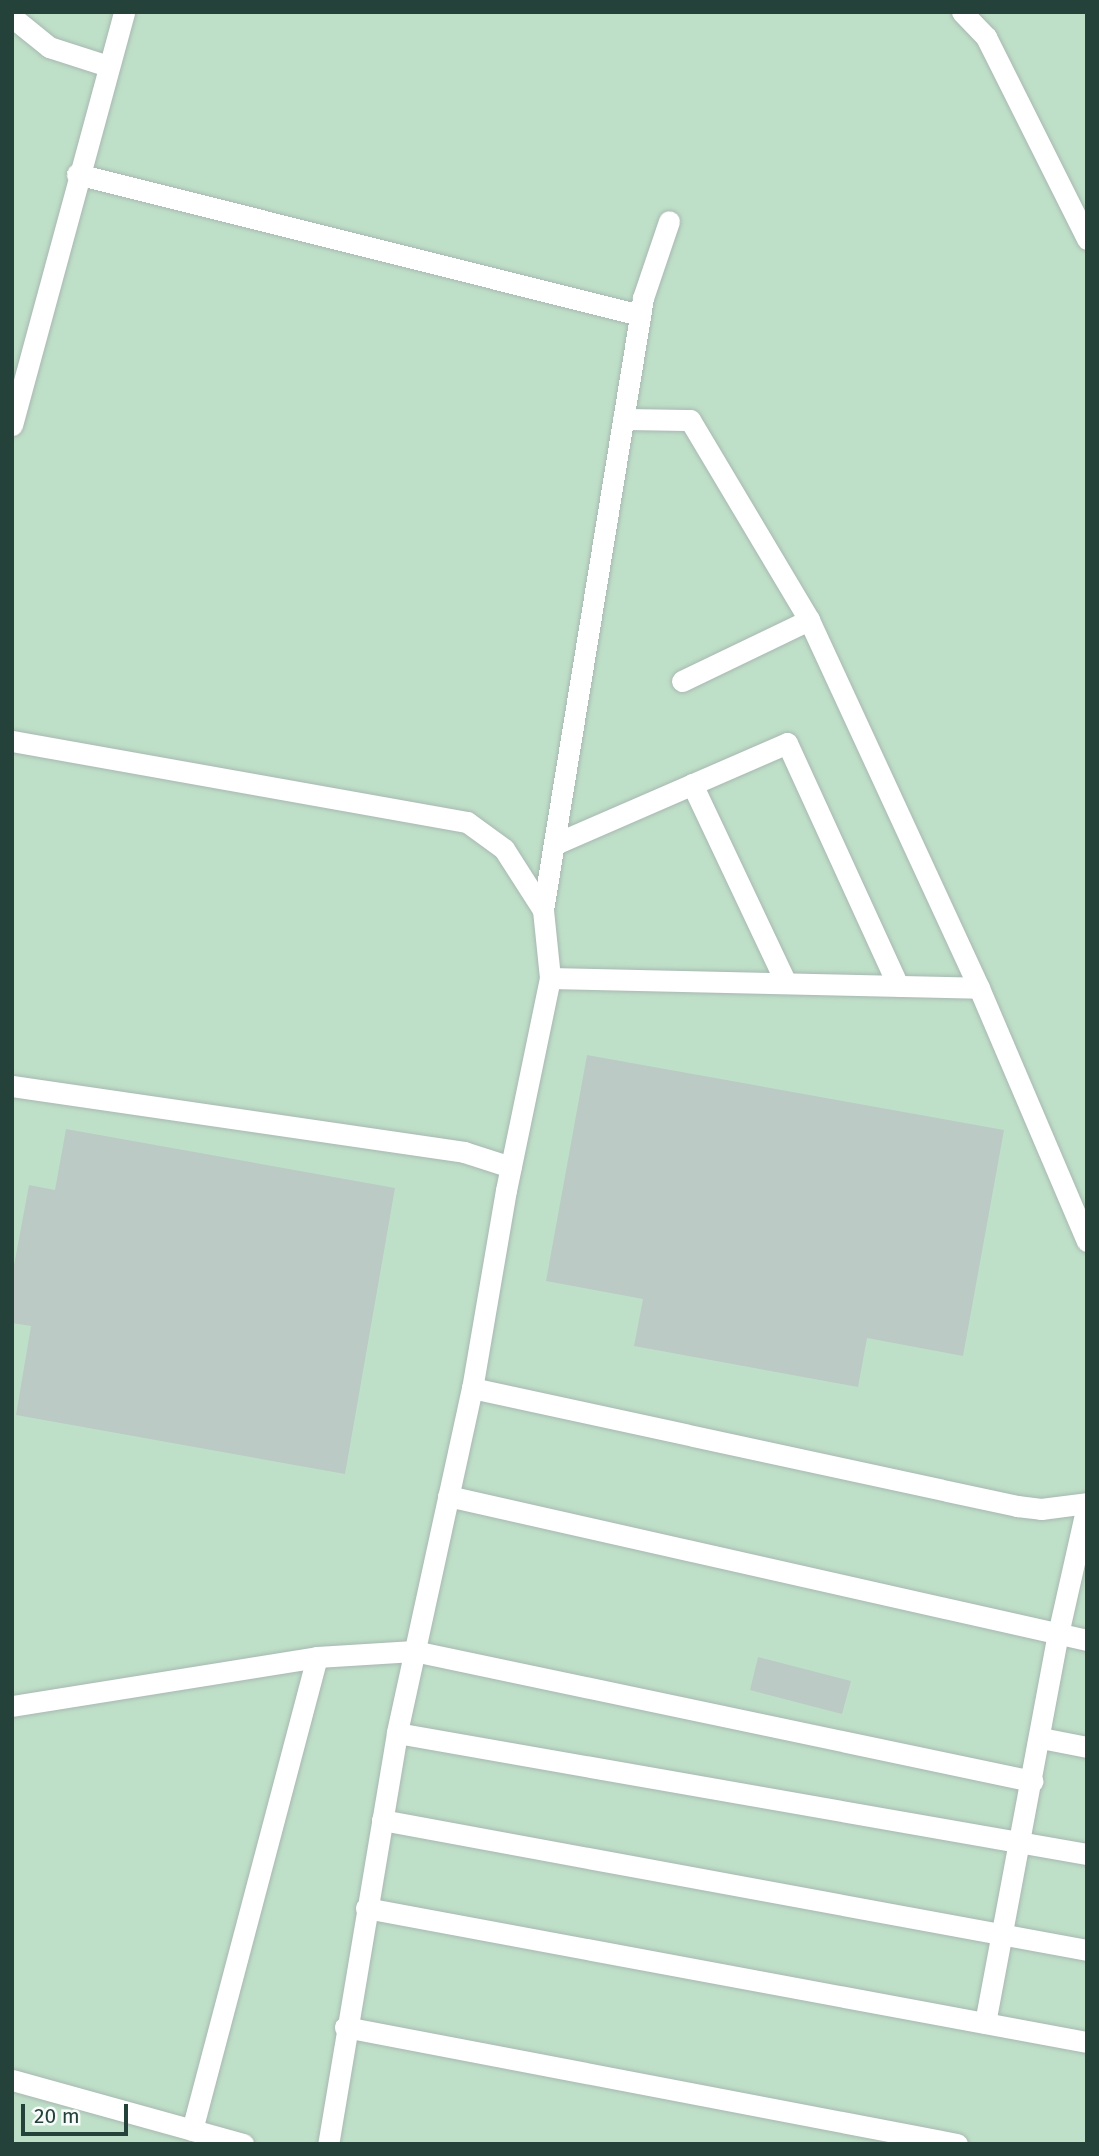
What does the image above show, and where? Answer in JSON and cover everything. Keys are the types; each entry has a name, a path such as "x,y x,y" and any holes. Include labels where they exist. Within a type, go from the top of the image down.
{"street":[{"path":"12,425 77,174 124,12"},
{"path":"962,12 986,37 1087,239"},
{"path":"12,17 49,47 108,66"},
{"path":"77,174 640,315"},
{"path":"328,2144 345,2027 397,1733 472,1388 511,1167 551,978 542,909 555,844 640,315 669,221"},
{"path":"623,419 690,420 809,620 979,988 1087,1241"},
{"path":"682,681 809,620"},
{"path":"12,741 467,822 504,849 542,909"},
{"path":"555,844 786,743 898,986"},
{"path":"692,784 786,983"},
{"path":"551,978 979,988"},
{"path":"12,1086 464,1152 511,1167"},
{"path":"472,1388 1017,1506 1041,1509 1087,1504 1082,1544 1058,1634 1041,1738 985,2023"},
{"path":"448,1496 1087,1640"},
{"path":"12,1706 317,1657 414,1651 1032,1781"},
{"path":"192,2130 317,1657"},
{"path":"397,1733 1087,1854"},
{"path":"1041,1738 1087,1747"},
{"path":"382,1820 1087,1950"},
{"path":"366,1908 1087,2042"},
{"path":"345,2027 957,2144"},
{"path":"12,2080 243,2144"}],"green space":[{"path":"12,12 1087,12 1087,2144 12,2144"}],"building":[{"path":"587,1055 1004,1130 963,1356 867,1338 858,1387 634,1346 643,1299 546,1281"},
{"path":"66,1129 395,1188 345,1474 16,1415 31,1326 12,1323 12,1276 29,1185 55,1190"},
{"path":"758,1657 851,1681 842,1714 750,1690"}]}
